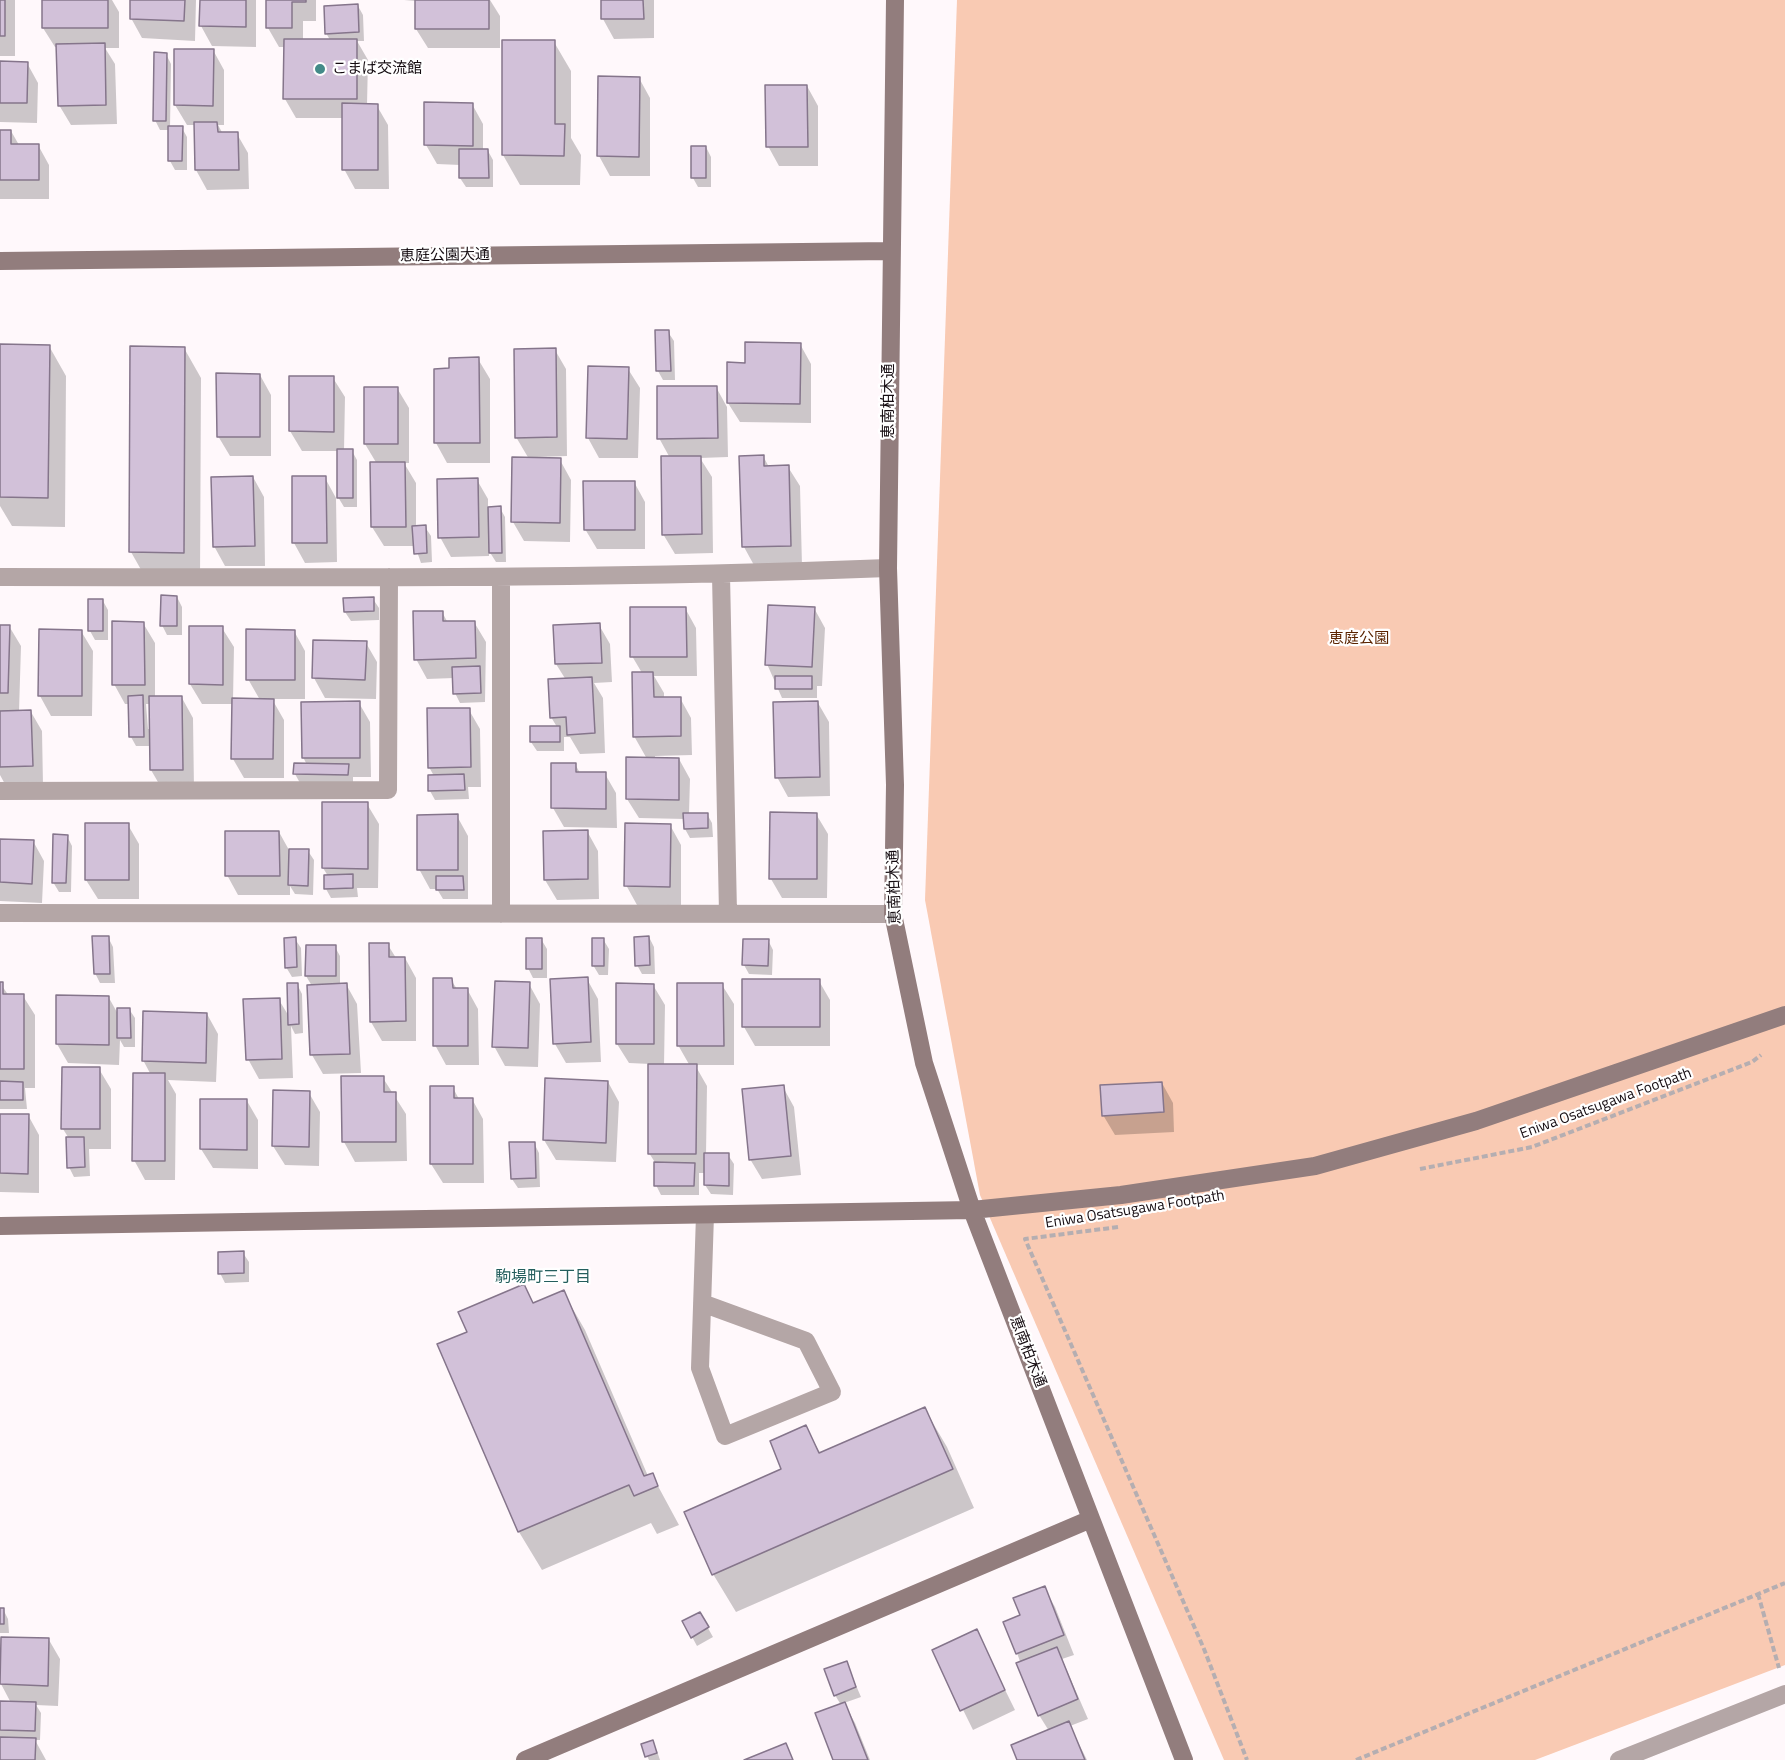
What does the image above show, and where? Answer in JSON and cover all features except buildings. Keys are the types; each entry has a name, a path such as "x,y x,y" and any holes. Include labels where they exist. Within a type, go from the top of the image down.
{"street":[{"name":"恵南柏木通","path":"895,0 888,568 895,785 893,914 924,1064 972,1210 1184,1760"},
{"name":"恵庭公園大通","path":"0,261 891,251"},
{"path":"0,577 501,578 722,575 888,568"},
{"path":"722,575 728,913"},
{"path":"0,791 388,790 389,577"},
{"path":"501,578 501,915"},
{"path":"0,913 893,914"},
{"path":"0,1226 972,1210 1121,1195 1315,1166 1476,1121 1785,1015"},
{"path":"702,1304 806,1341 832,1392 725,1436 700,1368 702,1304 705,1215"},
{"path":"525,1760 1091,1519"},
{"path":"1619,1760 1783,1686"}],"path":[{"name":"Eniwa Osatsugawa Footpath","path":"1416,1170 1532,1146 1752,1062 1768,1049"},
{"name":"Eniwa Osatsugawa Footpath","path":"1128,1225 1025,1239 1204,1648 1247,1760"},
{"path":"1356,1760 1785,1583"},
{"path":"1758,1594 1783,1686"}],"green space":[{"name":"恵庭公園","path":"957,0 1785,0 1785,1665 1535,1760 1224,1760 980,1195 925,900"}],"place":[{"name":"こまば交流館","path":"320,69"}],"district":[{"name":"駒場町三丁目","path":"543,1278"}]}
